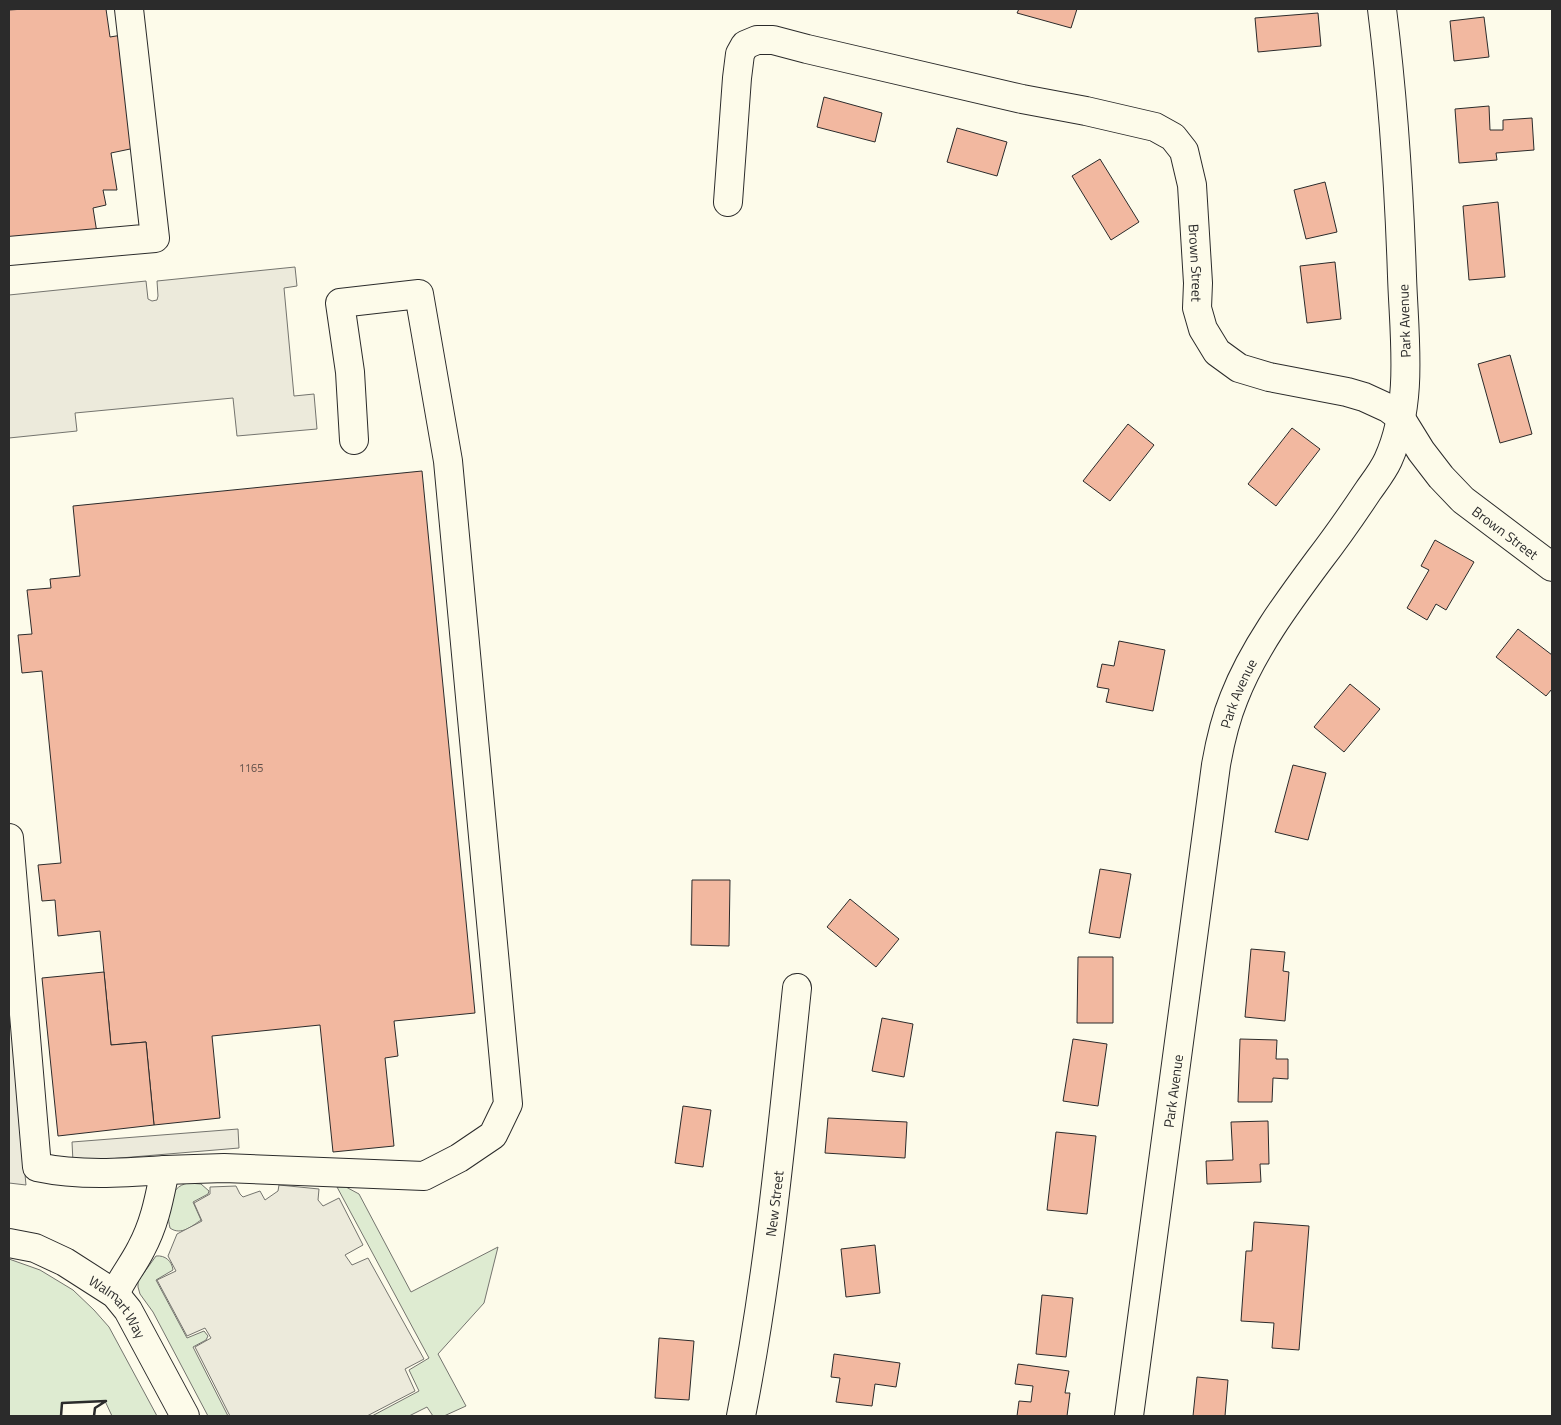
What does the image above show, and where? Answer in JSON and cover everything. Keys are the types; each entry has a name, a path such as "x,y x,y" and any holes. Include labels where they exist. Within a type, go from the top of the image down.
{"street":[{"path":"9,251 154,238 130,9"},
{"name":"Park Avenue","path":"1130,1416 1215,774 1223,731 1233,699 1247,668 1264,639 1338,536 1387,462 1398,436 1406,380 1400,222 1389,58 1382,9"},
{"name":"Brown Street","path":"728,202 740,54 745,45 757,40 773,40 1022,99 1155,127 1173,137 1184,151 1192,185 1198,283 1197,308 1203,330 1217,352 1239,368 1269,378 1347,392 1364,397 1388,408 1400,418 1421,451 1441,477 1463,500 1552,567"},
{"path":"9,838 15,975 37,1167 56,1171 87,1173 224,1168 424,1176 459,1158 493,1135 508,1104 448,461 419,294 340,303 350,372 354,440"},
{"name":"New Street","path":"741,1416 749,1376 773,1208 797,988"},
{"path":"115,1294 140,1250 155,1217 165,1170"},
{"name":"Walmart Way","path":"9,1243 35,1248 65,1262 115,1294 132,1318 185,1416"}],"green space":[{"path":"188,1183 201,1184 209,1191 208,1194 193,1202 201,1220 182,1231 174,1230 170,1228 168,1214 170,1201 176,1189"},
{"path":"337,1187 346,1187 359,1194 411,1292 498,1247 484,1303 438,1354 466,1406 444,1416 433,1416 427,1407 409,1416 372,1416 419,1391 409,1370 429,1358"},
{"path":"156,1256 170,1261 173,1270 156,1280 187,1338 204,1331 208,1336 206,1340 193,1347 228,1416 208,1416 153,1312 140,1294 138,1281"},
{"path":"9,1259 40,1270 73,1290 94,1310 109,1327 157,1416 112,1416 105,1401 62,1403 61,1416 9,1416"}],"shaded area":[{"path":"295,267 297,286 284,288 294,396 314,394 317,429 237,436 233,398 75,413 77,431 9,438 9,295 146,281 148,299 152,301 157,300 158,296 157,281"},
{"path":"9,998 17,1091 26,1185 9,1183"},
{"path":"238,1129 239,1148 73,1162 72,1142"},
{"path":"279,1185 319,1189 318,1200 323,1206 339,1198 363,1245 345,1255 352,1265 368,1258 424,1359 405,1369 415,1391 367,1416 230,1416 195,1347 211,1338 205,1328 187,1336 157,1280 176,1271 168,1256 177,1234 202,1221 194,1203 210,1194 210,1187 236,1186 243,1197 260,1191 265,1200 278,1191"}],"building":[{"path":"106,9 110,37 122,35 135,148 111,153 117,190 103,190 106,205 93,208 97,233 9,241 9,10"},
{"path":"1019,9 1077,9 1071,28 1017,13"},
{"path":"1318,13 1321,46 1258,52 1255,18"},
{"path":"1484,17 1489,57 1454,61 1450,21"},
{"path":"824,97 882,113 875,142 817,127"},
{"path":"1489,106 1490,130 1503,130 1503,120 1532,118 1534,150 1496,153 1497,160 1459,163 1455,109"},
{"path":"957,128 1007,142 997,176 947,162"},
{"path":"1100,159 1139,222 1111,240 1072,176"},
{"path":"1325,182 1337,232 1306,239 1294,190"},
{"path":"1498,202 1505,277 1469,280 1463,206"},
{"path":"1335,262 1341,319 1307,323 1300,266"},
{"path":"1510,355 1532,434 1500,443 1478,364"},
{"path":"1128,424 1154,445 1110,501 1083,481"},
{"path":"1292,428 1320,449 1276,506 1248,484"},
{"path":"422,471 475,1013 394,1021 398,1056 385,1058 394,1146 333,1152 320,1025 212,1036 220,1118 154,1125 146,1042 111,1045 100,931 58,936 55,900 42,901 38,865 61,863 42,671 22,673 18,635 32,634 27,590 51,588 50,579 80,576 73,506"},
{"path":"1435,540 1474,562 1446,610 1436,604 1427,620 1407,608 1429,570 1421,566"},
{"path":"1518,629 1552,655 1552,689 1546,696 1496,657"},
{"path":"1119,641 1165,650 1153,711 1106,702 1109,689 1097,687 1102,664 1114,666"},
{"path":"1350,684 1380,709 1344,752 1314,727"},
{"path":"1293,765 1326,773 1308,840 1275,832"},
{"path":"1100,869 1131,874 1120,938 1089,933"},
{"path":"692,880 730,880 729,946 691,945"},
{"path":"850,899 899,939 876,967 827,927"},
{"path":"1251,949 1285,952 1283,971 1289,972 1285,1021 1245,1017"},
{"path":"1078,957 1113,957 1113,1023 1077,1023"},
{"path":"104,972 111,1045 146,1042 154,1125 58,1136 42,978"},
{"path":"882,1018 913,1024 904,1077 872,1071"},
{"path":"1073,1039 1107,1044 1098,1106 1063,1101"},
{"path":"1240,1039 1277,1040 1276,1059 1288,1059 1288,1079 1273,1078 1272,1102 1238,1102"},
{"path":"683,1106 711,1110 703,1167 675,1163"},
{"path":"828,1118 907,1122 905,1158 825,1153"},
{"path":"1268,1121 1269,1164 1260,1164 1261,1182 1207,1184 1206,1161 1233,1160 1231,1122"},
{"path":"1056,1132 1096,1136 1087,1214 1047,1210"},
{"path":"1254,1222 1309,1226 1299,1350 1272,1348 1274,1323 1241,1321 1246,1251 1252,1251"},
{"path":"875,1245 880,1293 846,1297 841,1249"},
{"path":"1042,1295 1073,1298 1066,1357 1036,1354"},
{"path":"659,1338 694,1341 689,1400 655,1398"},
{"path":"834,1354 900,1363 896,1387 875,1384 872,1406 836,1402 840,1378 831,1377"},
{"path":"1018,1364 1069,1371 1065,1393 1070,1393 1067,1416 1017,1416 1019,1401 1031,1402 1033,1386 1015,1384"},
{"path":"1197,1377 1228,1380 1225,1416 1193,1416"}],"wall":[{"path":"61,1416 62,1403 106,1401 95,1408 94,1416"}]}
